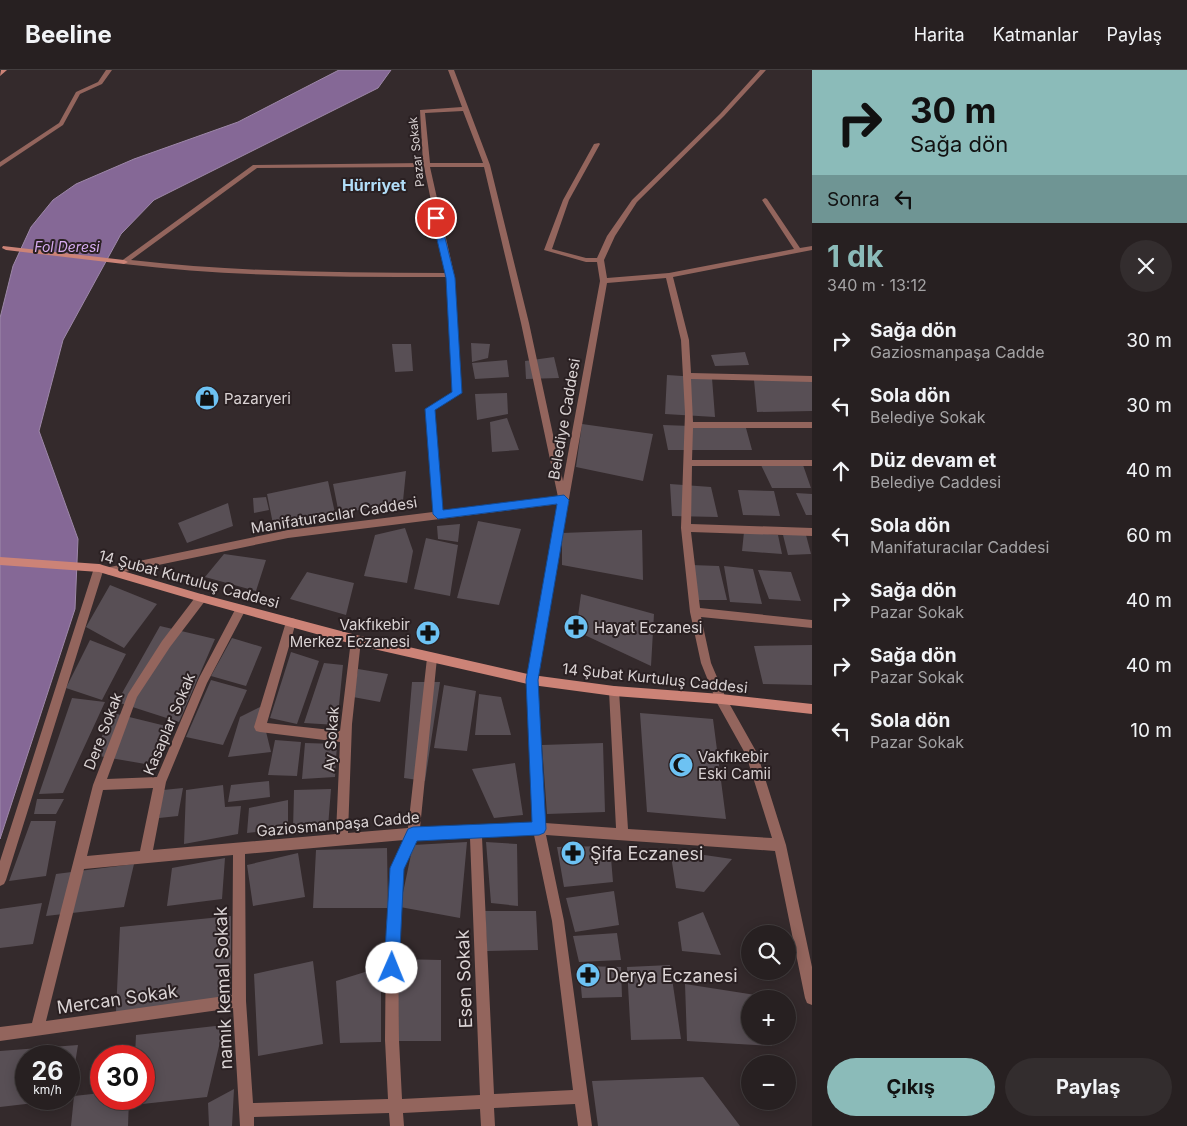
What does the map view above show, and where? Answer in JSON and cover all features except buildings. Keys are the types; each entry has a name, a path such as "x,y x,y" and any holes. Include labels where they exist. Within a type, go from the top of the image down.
{"street":[{"path":"0,74 4,70"},
{"path":"0,165 61,124 78,93 100,83 109,70"},
{"path":"451,70 487,165 527,332 564,500"},
{"path":"763,70 722,115 634,201 612,236 600,260 604,281 669,276 812,248"},
{"name":"Pazar Sokak","path":"438,514 430,409 457,393 450,274 427,167 422,111 465,109"},
{"path":"597,144 566,200 548,250 586,260 600,260"},
{"path":"124,262 255,166 427,167 487,165"},
{"path":"765,200 798,250"},
{"path":"3,248 185,269 307,275 450,274"},
{"path":"669,276 685,340 688,425 686,528 695,612 706,663 721,699 750,753 780,844 812,998"},
{"name":"Belediye Caddesi","path":"585,1126 558,921 539,829 532,680 604,281"},
{"path":"687,376 812,379"},
{"path":"688,425 812,424"},
{"path":"688,463 812,463"},
{"name":"Manifaturacılar Caddesi","path":"105,569 288,534 438,514 564,500"},
{"path":"686,528 812,532"},
{"name":"14 Şubat Kurtuluş Caddesi","path":"0,561 105,569 201,598 356,640 532,680 614,691 721,699 812,709"},
{"path":"0,880 105,569"},
{"name":"Dere Sokak","path":"36,1030 99,786 133,694 166,644 201,598"},
{"name":"Kasaplar Sokak","path":"144,858 160,782 203,681 241,608"},
{"path":"695,612 812,624"},
{"path":"291,622 260,727 346,737"},
{"name":"Ay Sokak","path":"342,840 346,737 356,640"},
{"path":"397,1126 392,1040 392,932 397,868 413,834 432,658"},
{"path":"614,691 622,833"},
{"path":"99,786 160,782"},
{"name":"Gaziosmanpaşa Cadde","path":"79,863 413,834 539,829 780,844"},
{"name":"Esen Sokak","path":"476,831 488,1126"},
{"name":"namık kemal Sokak","path":"239,849 239,1002 247,1126"},
{"name":"Mercan Sokak","path":"0,1034 239,1002"},
{"path":"246,1110 396,1106 581,1097"}],"water":[{"name":"Fol Deresi","path":"339,70 391,70 378,88 154,200 121,234 63,340 39,431 78,539 75,609 0,839 0,318 13,266 31,227 53,200 76,184 134,159 238,122"}],"place":[{"name":"Pazaryeri","path":"207,398"},
{"name":"Hayat Eczanesi","path":"576,627"},
{"name":"Vakfıkebir Merkez Eczanesi","path":"428,633"},
{"name":"Vakfıkebir Eski Camii","path":"681,765"},
{"name":"Şifa Eczanesi","path":"573,853"},
{"name":"Derya Eczanesi","path":"588,975"}],"district":[{"name":"Hürriyet","path":"374,185"}],"route":[{"path":"392,968 392,932 397,868 413,834 539,829 532,680 564,500 438,514 430,409 457,393 451,278 436,218"}]}
